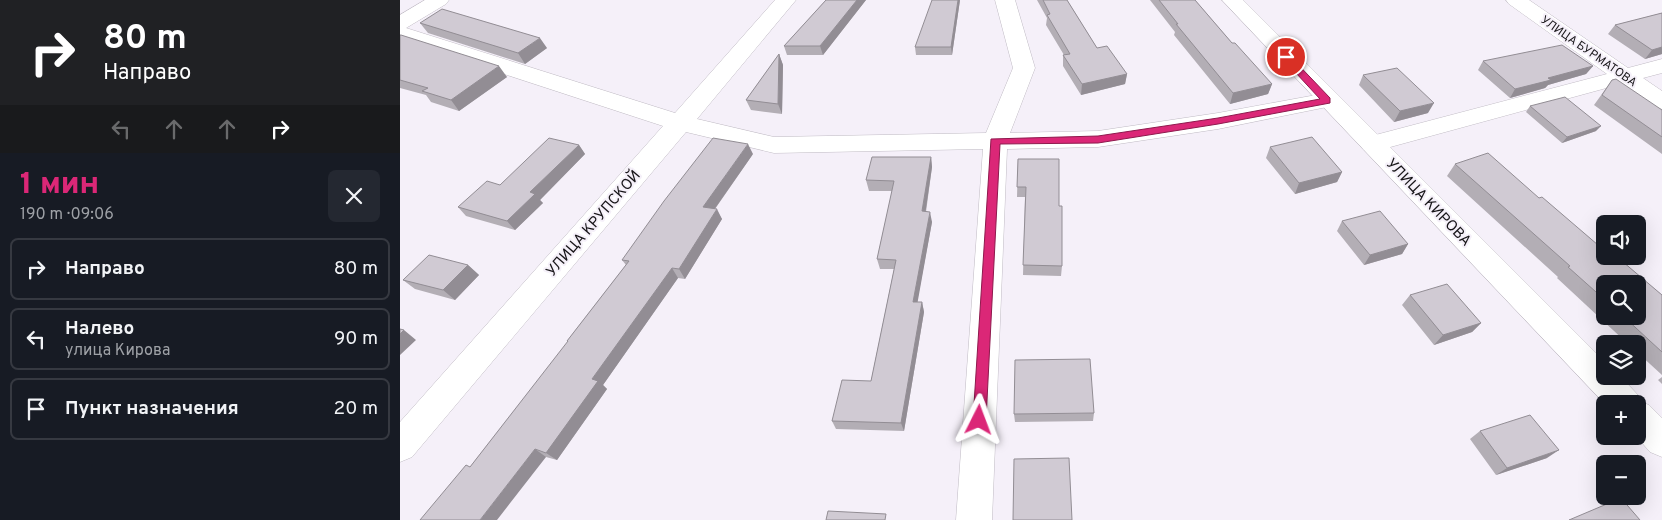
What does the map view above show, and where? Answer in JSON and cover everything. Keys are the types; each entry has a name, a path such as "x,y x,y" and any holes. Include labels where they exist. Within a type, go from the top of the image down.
{"street":[{"path":"400,24 439,0"},
{"name":"УЛИЦА КРУПСКОЙ","path":"400,446 786,0"},
{"path":"974,520 995,141 1024,68 1005,0"},
{"name":"УЛИЦА КИРОВА","path":"1232,0 1327,100 1617,395"},
{"name":"УЛИЦА БУРМАТОВА","path":"1516,0 1662,102"},
{"path":"400,33 679,123 774,145 1098,139 1218,121 1327,100"},
{"path":"1372,144 1662,66"},
{"path":"1646,424 1662,441"}],"building":[{"path":"826,0 857,0 820,46 784,46"},
{"path":"932,0 958,0 951,47 915,47"},
{"path":"1043,0 1067,0 1097,48 1107,46 1127,74 1082,84 1063,55 1070,54 1047,15 1050,14"},
{"path":"1159,0 1195,0 1232,43 1235,43 1272,84 1233,93 1176,24 1178,24"},
{"path":"442,9 540,38 518,53 420,23"},
{"path":"1662,13 1662,47 1652,50 1615,25"},
{"path":"400,35 499,66 451,100 422,91 428,88 400,80"},
{"path":"1562,45 1593,66 1548,78 1551,80 1515,89 1483,61"},
{"path":"779,54 778,104 746,100"},
{"path":"1397,68 1434,103 1400,111 1363,75"},
{"path":"1616,79 1662,110 1662,137 1602,95 1612,80"},
{"path":"1565,97 1601,126 1567,137 1530,106"},
{"path":"1312,137 1342,172 1299,183 1270,147"},
{"path":"549,138 579,145 530,192 535,194 507,221 458,207 487,181 500,185"},
{"path":"713,138 748,144 703,207 717,209 679,269 672,268 592,379 598,381 546,453 535,449 480,520 420,520 466,465 470,467 568,341 629,261 622,260 664,201"},
{"path":"1488,153 1539,198 1542,197 1596,243 1596,265 1627,265 1638,275 1596,275 1596,292 1568,267 1570,266 1455,164"},
{"path":"872,157 931,157 922,211 930,212 913,302 922,302 901,423 832,421 842,380 871,381 896,260 877,259 894,181 866,180"},
{"path":"1018,159 1059,159 1059,206 1062,206 1062,266 1023,265 1026,187 1017,187"},
{"path":"1380,211 1408,244 1370,255 1342,221"},
{"path":"429,255 468,265 443,290 403,280"},
{"path":"1646,281 1662,295 1662,352 1646,337 1646,335 1633,325 1646,325"},
{"path":"1447,284 1481,323 1443,335 1410,295"},
{"path":"1090,359 1094,413 1014,414 1015,360"},
{"path":"1530,415 1559,450 1507,468 1480,431"},
{"path":"1069,458 1072,520 1013,520 1014,459"},
{"path":"1604,505 1627,505 1640,520 1569,520"},
{"path":"828,511 886,514 885,520 826,520"}],"route":[{"path":"979,420 995,141 1098,139 1218,121 1327,100 1286,57"}]}
